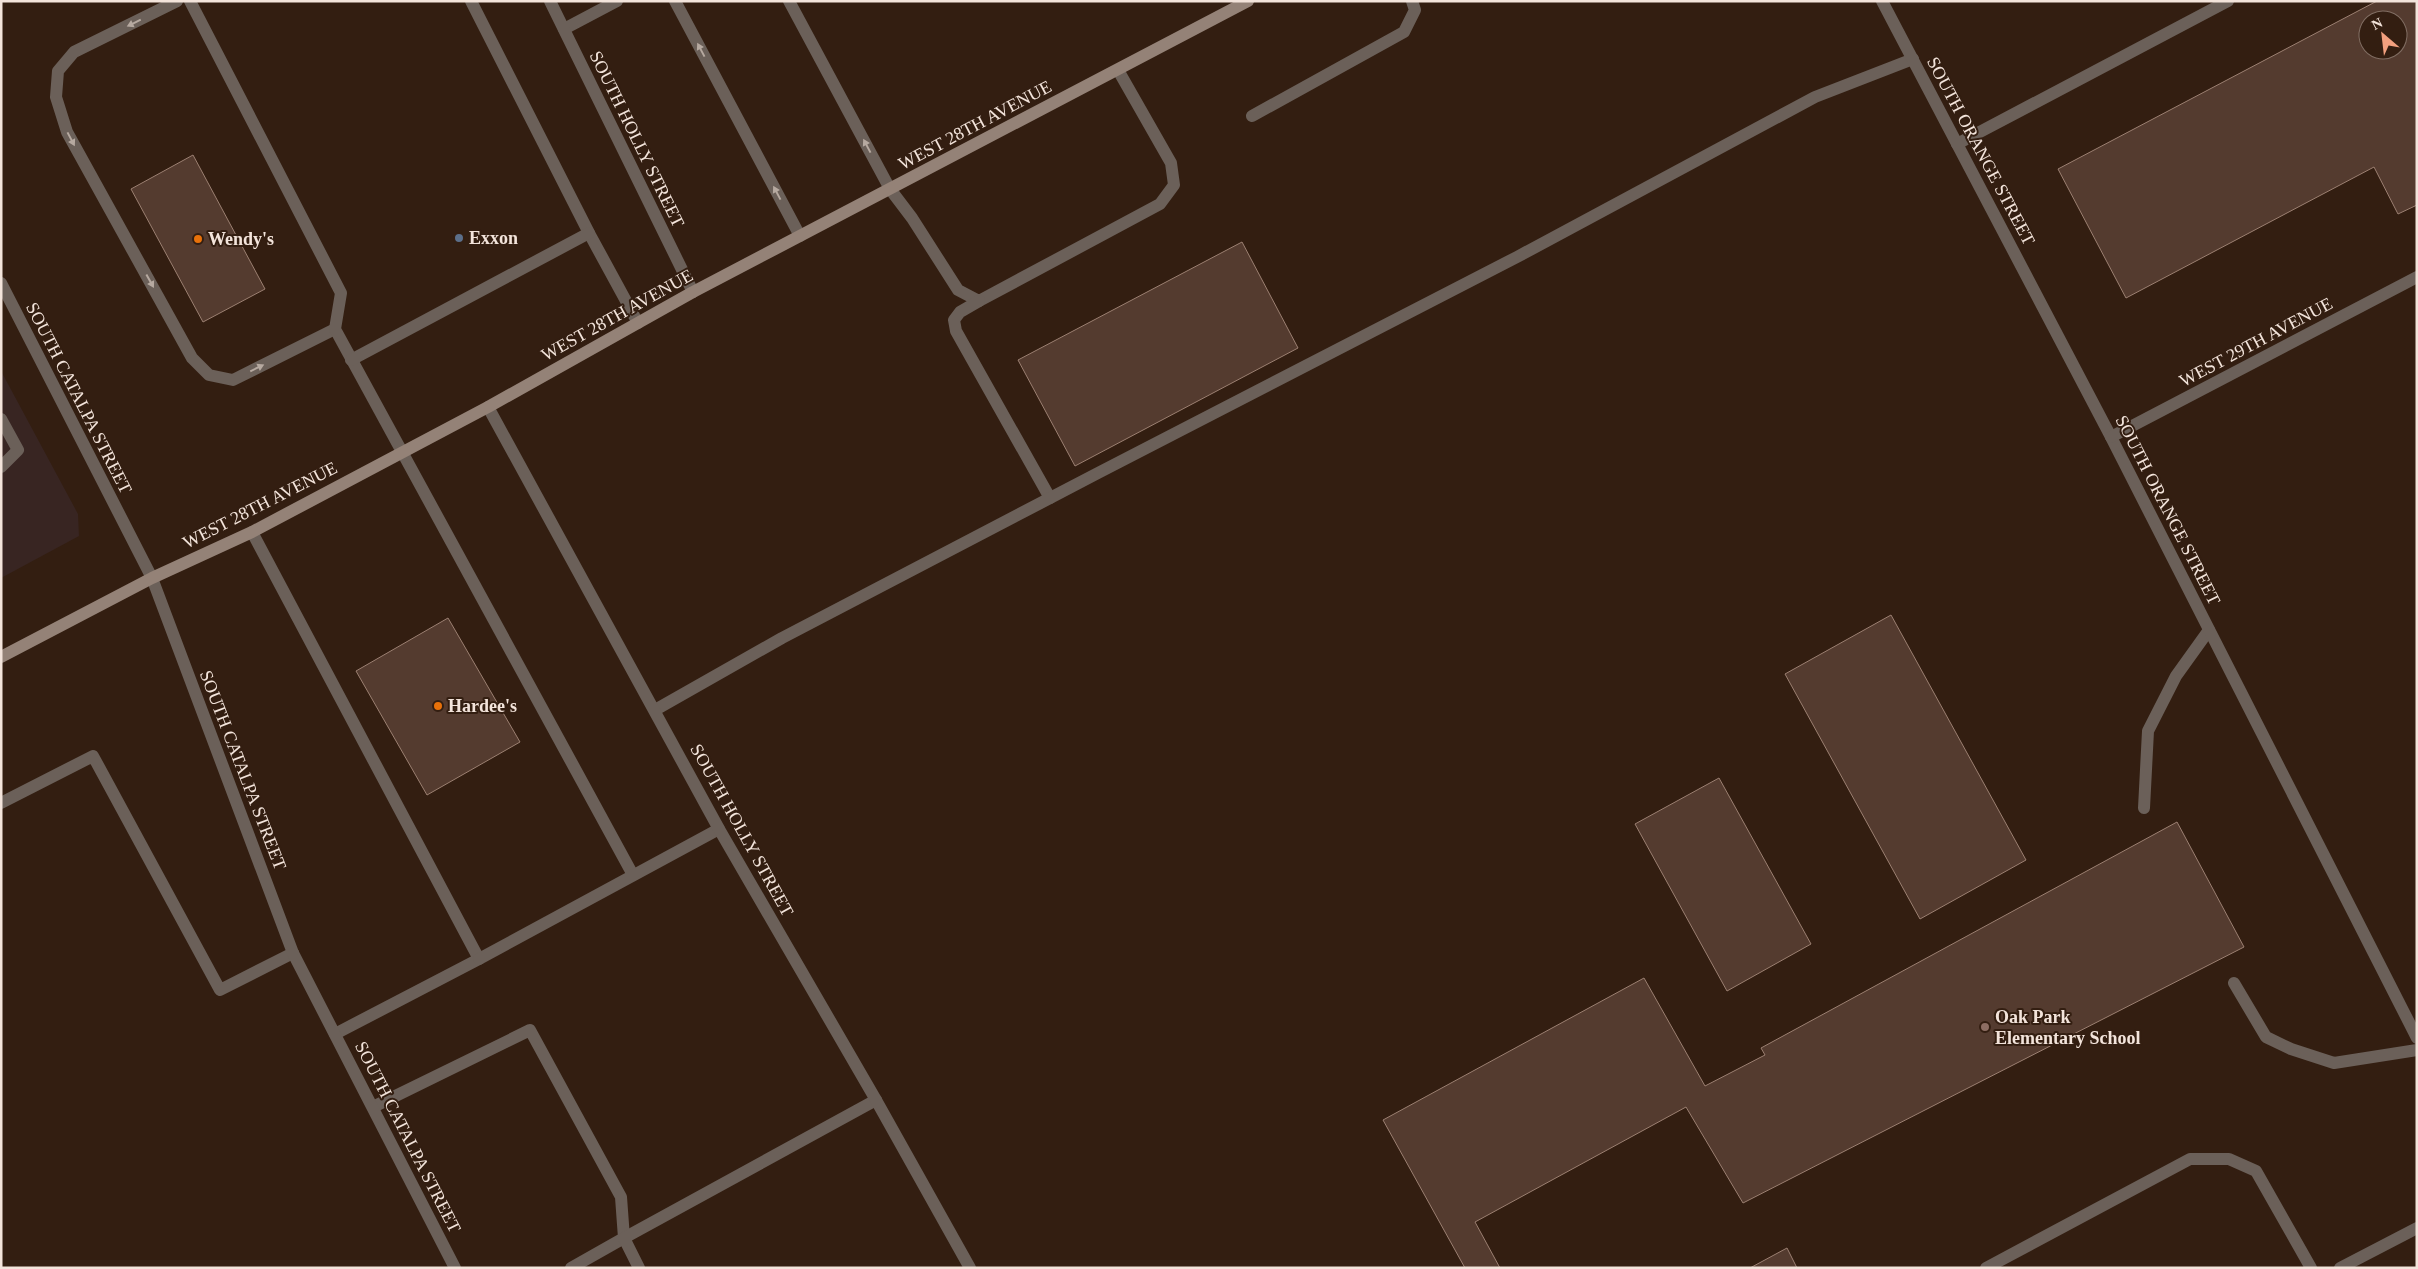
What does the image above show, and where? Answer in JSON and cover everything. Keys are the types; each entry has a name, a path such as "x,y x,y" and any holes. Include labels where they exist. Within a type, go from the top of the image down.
{"main road":[{"name":"WEST 28TH AVENUE","path":"1,657 152,578 252,532 488,407 693,292 1248,1"}],"street":[{"path":"178,1 74,52 58,70 56,97 67,132 192,358 209,375 233,380 335,329"},
{"path":"190,1 341,293 335,329 633,875"},
{"path":"471,1 589,233 638,323"},
{"name":"SOUTH HOLLY STREET","path":"550,1 693,292"},
{"path":"564,29 617,1"},
{"path":"675,1 800,236"},
{"path":"789,1 890,189 912,218 958,290 979,301"},
{"path":"1252,116 1404,32 1415,10 1412,1"},
{"name":"SOUTH ORANGE STREET","path":"1882,1 2111,437 2417,1038"},
{"path":"1957,144 2228,1"},
{"path":"655,710 782,638 1517,258 1815,97 1913,60"},
{"path":"1050,498 956,330 954,320 960,312 979,301 1160,204 1174,184 1171,162 1118,70"},
{"path":"351,360 589,233"},
{"name":"WEST 29TH AVENUE","path":"2111,437 2417,278"},
{"name":"SOUTH CATALPA STREET","path":"1,283 152,578 293,953 455,1268"},
{"name":"SOUTH HOLLY STREET","path":"488,407 719,830 876,1100 970,1268"},
{"path":"1,419 18,450 1,467"},
{"path":"252,532 479,959"},
{"path":"2144,808 2148,730 2176,676 2209,630"},
{"path":"1,803 93,756 220,990 293,953"},
{"path":"334,1034 479,959 719,830"},
{"path":"2234,983 2266,1037 2292,1049 2334,1063 2417,1050"},
{"path":"373,1107 530,1030 621,1197 624,1238 640,1268"},
{"path":"570,1268 876,1100"},
{"path":"1986,1268 2190,1160 2229,1159 2256,1170 2311,1268"},
{"path":"2340,1268 2417,1228"}],"shaded area":[{"path":"1,371 78,514 79,536 1,578"}],"building":[{"path":"2377,1 2417,1 2417,205 2398,214 2374,167 2126,298 2058,169 2358,11 2358,60 2408,60 2408,10 2360,10"},
{"name":"Wendy's","path":"193,155 265,289 203,322 131,189"},
{"path":"1242,242 1298,348 1075,466 1018,360"},
{"path":"1891,615 2026,860 1920,919 1785,674"},
{"name":"Hardee's","path":"448,618 520,742 427,795 356,671"},
{"path":"1719,778 1811,944 1727,991 1635,824"},
{"path":"2177,822 2244,947 1743,1203 1686,1107 1475,1222 1500,1268 1465,1268 1383,1120 1644,978 1705,1086 1765,1055 1761,1048"},
{"path":"1787,1248 1797,1268 1750,1268"}],"place":[{"name":"Exxon","path":"459,238"},
{"name":"Wendy's","path":"198,239"},
{"name":"Hardee's","path":"438,706"},
{"name":"Oak Park Elementary School","path":"1985,1027"}]}
